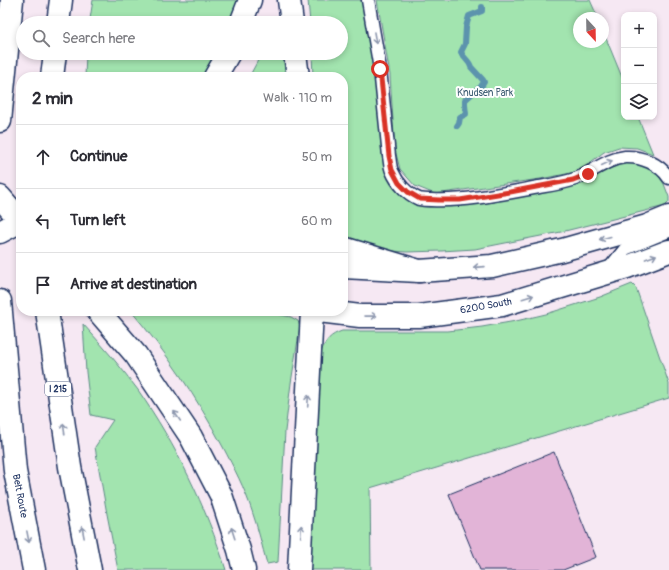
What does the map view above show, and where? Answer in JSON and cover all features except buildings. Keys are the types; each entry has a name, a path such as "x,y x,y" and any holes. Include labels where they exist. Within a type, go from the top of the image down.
{"main road":[{"path":"0,121 12,0"},
{"path":"244,16 250,0"},
{"path":"289,0 291,16"},
{"path":"53,72 54,60"},
{"path":"218,72 225,60"},
{"path":"296,60 297,72"},
{"path":"0,197 16,215"},
{"path":"348,267 419,271 492,266 576,246 668,220"},
{"path":"0,232 16,224"},
{"path":"348,250 419,271"},
{"name":"6200 South","path":"348,315 360,316 419,316 502,305 627,267 669,251"},
{"name":"Belt Route","path":"0,301 15,471 34,570"},
{"name":"I 215","path":"48,316 70,467 90,570"},
{"path":"102,316 136,355 191,437 221,495 244,570"},
{"path":"299,570 312,316"}],"lane":[{"path":"368,0 380,69 389,156 392,170 399,183 408,192 420,199 439,200 460,200 510,192 573,180 588,174 610,160 625,157 652,163 663,170 669,178"},
{"path":"606,273 625,249 668,220"}],"green space":[{"path":"93,0 242,0 236,16 90,16"},
{"path":"308,0 364,0 366,24 378,83 383,160 387,171 419,204 429,207 445,206 574,185 584,182 613,164 625,161 634,162 645,166 657,173 664,184 669,197 669,202 665,206 561,232 475,249 407,252 378,250 348,241 348,72 313,72 312,60 348,60 348,16 309,16"},
{"name":"Knudsen Park","path":"377,0 590,0 595,12 573,12 573,48 609,48 609,46 621,75 621,120 639,120 653,154 637,148 619,147 604,152 579,171 540,179 435,194 415,186 400,169 395,150 390,75"},
{"path":"86,60 216,60 208,72 85,72"},
{"path":"258,60 287,60 288,72 252,72"},
{"path":"632,284 636,288 669,384 669,398 370,488 371,570 304,570 314,396 321,352 331,336 342,331 448,331 482,327 546,314 600,297"},
{"path":"135,316 286,316 298,321 300,327 285,431 278,562 267,564 249,503 227,455 203,411 181,376"},
{"path":"83,324 132,381 165,432 199,499 226,570 118,570 95,447 113,420 91,415 86,372"}],"waterway":[{"path":"457,126 460,117 466,114 465,100 480,88 484,82 461,52 465,44 466,27 469,16 482,11 482,7"}],"route":[{"path":"380,69 389,156 392,170 399,183 408,192 420,199 460,200 554,184 573,180 588,174"}]}
